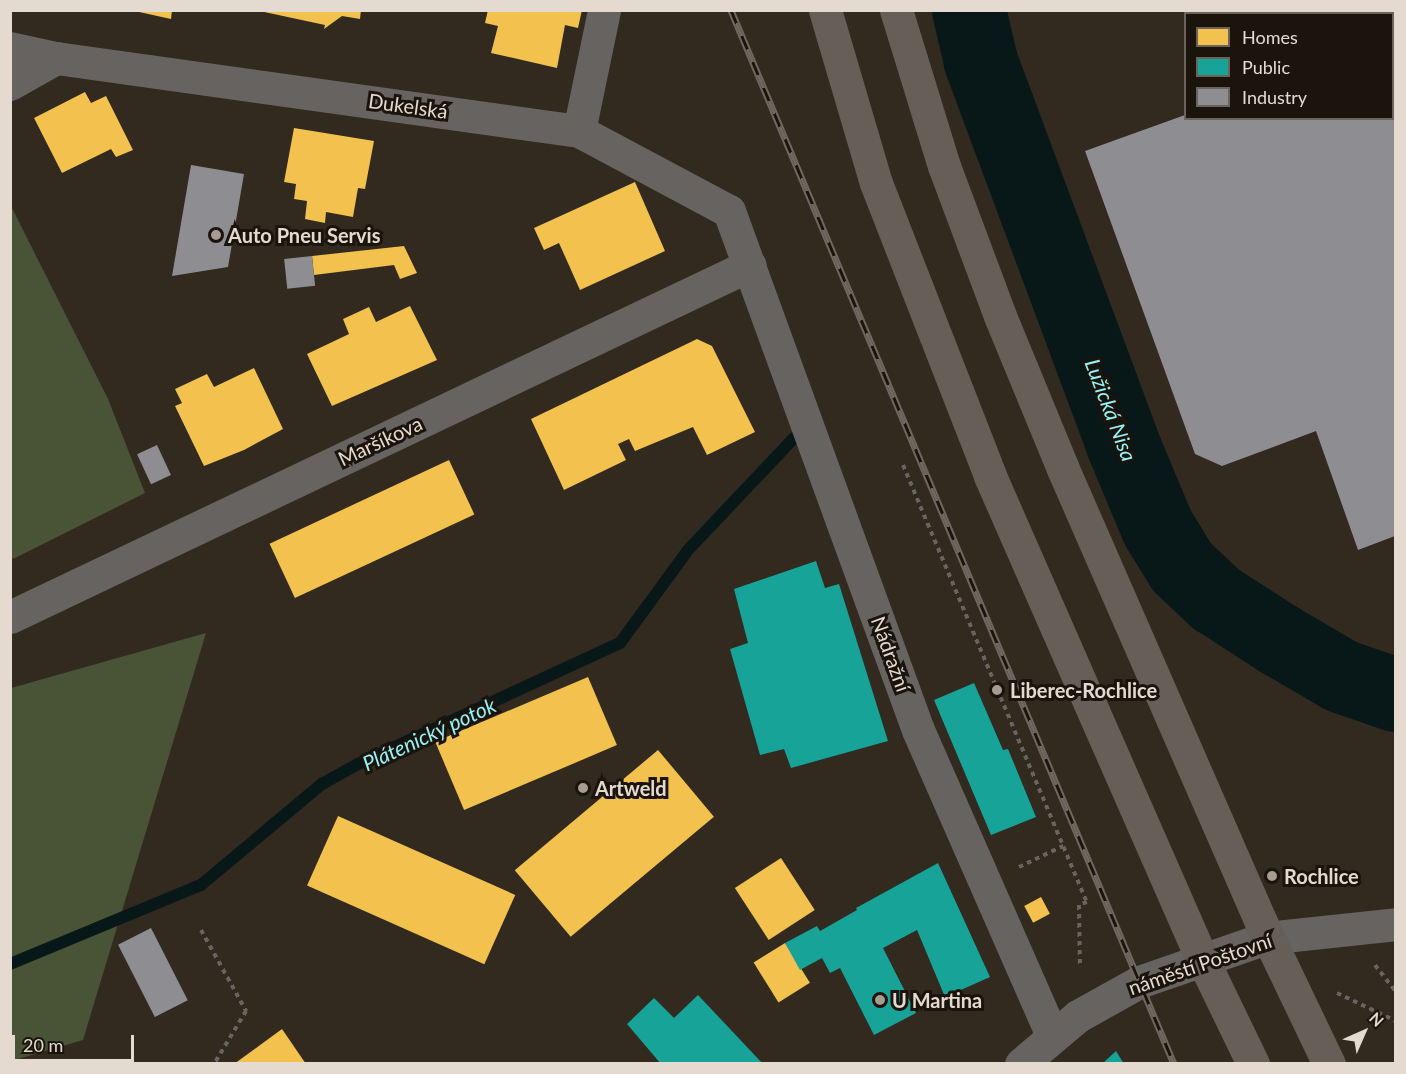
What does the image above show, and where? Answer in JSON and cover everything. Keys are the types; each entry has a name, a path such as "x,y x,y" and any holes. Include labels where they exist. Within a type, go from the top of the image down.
{"highway":[{"path":"825,10 876,183 990,476 1198,950 1253,1064"},
{"path":"896,10 944,166 1000,316 1187,756 1260,920 1329,1064"}],"street":[{"path":"579,131 604,10"},
{"name":"Dukelská","path":"10,48 56,58 579,131 729,211 750,265"},
{"path":"10,84 56,58"},
{"name":"Maršíkova","path":"10,617 750,265"},
{"name":"Nádražní","path":"750,265 918,730 1052,1035"},
{"name":"náměstí Poštovní","path":"1021,1064 1052,1035 1104,1000 1138,982 1266,938 1395,924"}],"path":[{"path":"903,465 1087,902 1079,905 1080,966"},
{"path":"1020,866 1063,846"},
{"path":"201,930 246,1011 214,1064"},
{"path":"1371,965 1376,965 1395,992"}],"green space":[{"path":"10,204 108,399 145,493 13,559 10,554"},
{"path":"206,633 83,1040 11,1061 11,688"}],"building: Homes":[{"path":"130,10 172,10 171,19"},
{"path":"255,10 361,10 360,19 342,16 324,29 325,25"},
{"path":"488,10 582,10 578,28 565,25 557,68 491,53 498,26 485,23"},
{"path":"85,92 91,103 106,96 133,150 116,157 111,149 62,173 34,118"},
{"path":"294,128 374,141 365,189 358,188 353,217 326,212 325,223 305,219 307,201 294,199 296,184 284,182"},
{"path":"635,182 665,251 580,290 559,243 544,250 534,228"},
{"path":"404,246 417,273 400,279 394,265 314,275 312,256"},
{"path":"410,306 437,360 332,406 307,354 349,334 343,319 369,307 376,322"},
{"path":"697,339 712,346 755,432 707,455 693,427 635,451 629,439 618,444 626,460 564,490 531,419"},
{"path":"254,368 283,429 244,450 204,466 175,406 182,403 175,389 207,374 214,387"},
{"path":"449,460 474,514 295,598 270,544"},
{"path":"588,677 617,745 464,810 435,742"},
{"path":"658,750 714,817 571,937 515,870"},
{"path":"338,816 515,895 484,964 307,885"},
{"path":"781,858 815,910 769,940 735,888"},
{"path":"1041,897 1050,914 1033,923 1024,906"},
{"path":"785,943 810,983 779,1002 754,963"},
{"path":"282,1029 306,1064 234,1064"}],"building: Public":[{"path":"816,561 825,588 839,584 888,741 791,768 784,749 760,755 730,649 748,643 734,589"},
{"path":"974,683 1003,750 1008,749 1036,817 991,835 934,700"},
{"path":"938,863 990,977 945,997 917,930 883,948 916,1013 874,1035 840,968 830,973 822,958 800,970 785,943 817,926 820,931 857,910 856,908"},
{"path":"698,995 763,1064 661,1064 627,1024 654,998 674,1018"},
{"path":"1116,1051 1124,1064 1102,1064"}],"building: Industry":[{"path":"1394,40 1395,536 1358,550 1316,431 1222,466 1195,454 1085,151 1184,115 1184,120 1394,120"},
{"path":"191,165 244,174 228,267 172,276"},
{"path":"312,256 315,286 287,289 284,259"},
{"path":"157,445 171,475 151,484 137,454"},
{"path":"151,928 188,1000 155,1017 118,945"}],"waterway":[{"name":"Lužická Nisa","path":"969,10 981,62 1122,442 1158,528 1182,567 1216,599 1278,639 1341,676 1396,695"},
{"name":"Plátenický potok","path":"10,964 201,885 322,784 358,764 620,643 688,550 794,438"}],"railway":[{"path":"731,10 1174,1064"}],"place":[{"name":"Auto Pneu Servis","path":"216,235"},
{"name":"Liberec-Rochlice","path":"997,690"},
{"name":"Artweld","path":"583,788"},
{"name":"Rochlice","path":"1272,876"},
{"name":"U Martina","path":"880,1000"}]}
